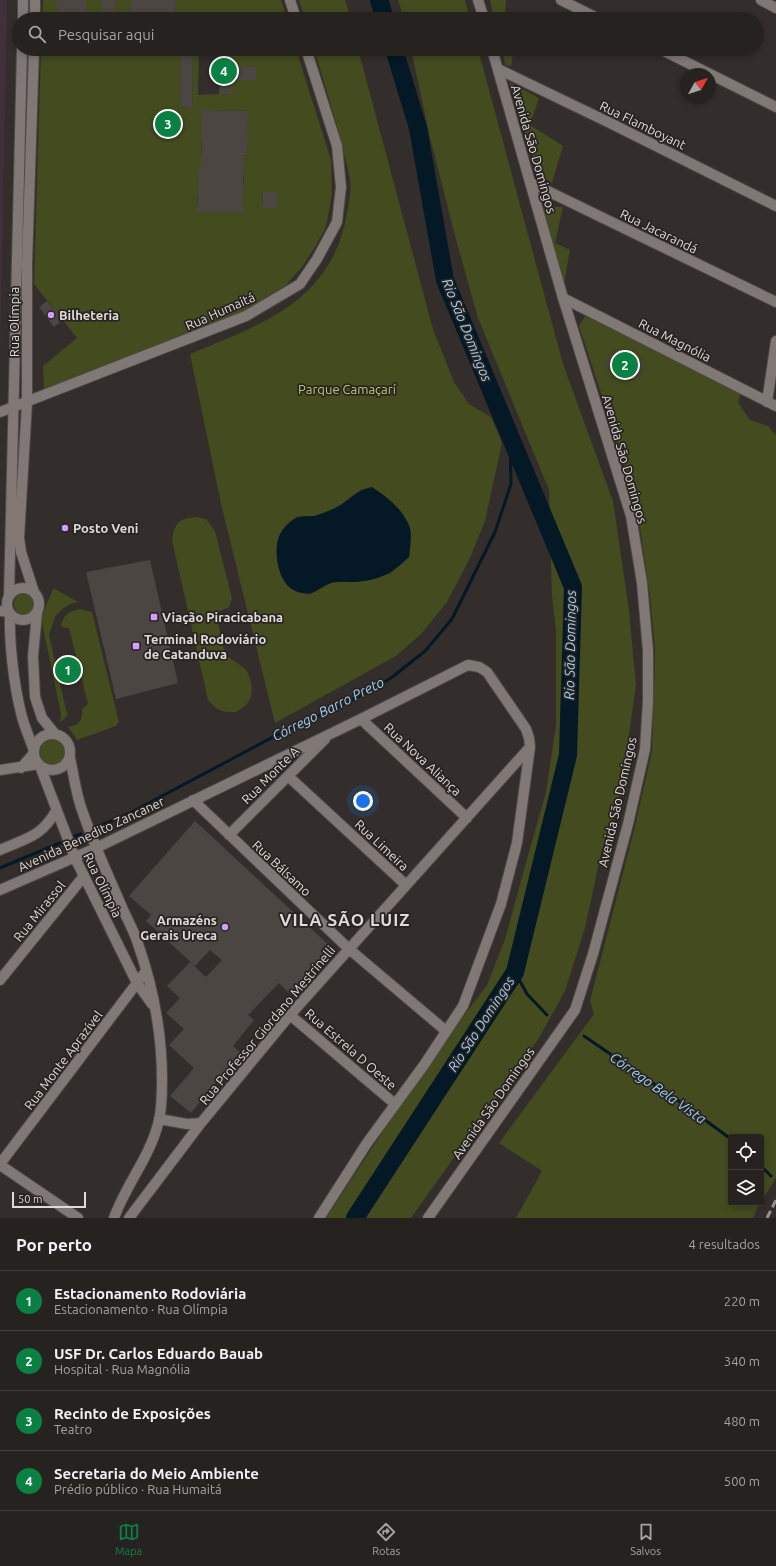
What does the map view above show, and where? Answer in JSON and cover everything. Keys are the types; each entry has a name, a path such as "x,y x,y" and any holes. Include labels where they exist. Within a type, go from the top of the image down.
{"street":[{"path":"23,0 23,12"},
{"path":"34,12 35,0"},
{"path":"290,0 294,12"},
{"path":"478,0 482,12"},
{"path":"561,0 585,12"},
{"path":"761,0 776,8"},
{"name":"Rua Olímpia","path":"22,56 14,407 6,608 20,706 34,752"},
{"name":"Rua Olímpia","path":"34,56 26,264 27,403 19,538 21,552 34,592"},
{"name":"Rua Humaitá","path":"0,412 27,403 246,316 300,284 317,259 337,222 341,187 337,146 308,56"},
{"name":"Avenida São Domingos","path":"428,1218 575,1010 593,954 628,824 645,749 648,701 648,651 642,583 631,516 562,298 531,183 494,56"},
{"path":"674,56 698,68"},
{"name":"Rua Flamboyant","path":"498,69 776,206"},
{"path":"716,77 776,107"},
{"name":"Rua Jacarandá","path":"531,183 776,302"},
{"name":"Rua Magnólia","path":"562,298 772,404"},
{"path":"772,404 776,341"},
{"path":"37,613 32,618 21,620 6,608 18,589 23,588 34,592 39,601 33,656 35,697 42,718 55,734"},
{"name":"Avenida Benedito Zancaner","path":"0,890 96,848 331,734 468,665 479,667 487,672 526,729 530,747"},
{"name":"Rua Nova Aliança","path":"361,719 467,818"},
{"path":"0,770 21,768 39,765 50,770 60,769 68,762 70,758 70,747 67,741 63,737 55,734 45,735 37,742 34,752 21,768"},
{"name":"Rua Monte A","path":"229,835 331,734"},
{"path":"318,1218 367,1143 463,1006 501,904 517,843 530,747"},
{"name":"Rua Professor Giordano Mestrinelli","path":"129,1218 201,1123 290,1014 530,747"},
{"path":"34,752 39,765"},
{"name":"Rua Olímpia","path":"70,758 78,798 96,848 137,940 155,1009 162,1053 162,1096 159,1119 147,1155 119,1205 114,1218"},
{"name":"Rua Olímpia","path":"39,765 75,858 137,983 155,1009"},
{"name":"Rua Limeira","path":"288,776 406,885"},
{"name":"Rua Bálsamo","path":"193,800 349,948 446,1031"},
{"name":"Avenida Benedito Zancaner","path":"0,850 35,835 49,823 56,811"},
{"name":"Rua Mirassol","path":"0,980 84,876"},
{"name":"Rua Monte Aprazível","path":"0,1165 146,971"},
{"name":"Rua Estrela D Oeste","path":"290,1014 395,1104"},
{"name":"Rua Professor Giordano Mestrinelli","path":"159,1119 187,1124 201,1123"},
{"path":"0,1165 78,1218"},
{"name":"Rua Olímpia","path":"107,1218 119,1205"}],"shaded area":[{"path":"0,0 7,0 0,357"}],"green space":[{"path":"43,0 57,0 57,12 42,12"},
{"path":"86,0 101,0 101,12 86,12"},
{"path":"115,0 131,0 131,12 115,12"},
{"path":"176,0 281,0 285,12 175,12"},
{"path":"299,0 345,0 349,12 303,12"},
{"path":"398,0 465,0 468,12 402,12"},
{"path":"490,0 506,0 505,12 493,12"},
{"path":"41,56 182,56 180,107 192,108 193,56 199,56 198,95 219,94 220,78 220,94 231,95 232,56 298,56 331,160 332,194 326,227 302,267 286,285 232,319 44,389 43,366 77,338 34,284","holes":["239,67 256,67 256,79 239,80","203,110 248,111 248,125 203,124","201,141 247,141 246,156 201,155","199,168 244,169 244,183 199,182","263,192 277,192 262,208","198,197 243,212 197,211"]},
{"path":"219,56 220,65 215,77 220,78 214,78 215,65 219,64"},
{"name":"Parque Camaçarí","path":"316,56 360,56 433,329 454,382 469,404 491,417 502,443 485,521 470,558 447,602 421,634 396,656 275,723 221,504 190,354 241,333 286,308 306,292 322,274 336,251 345,223 349,202 350,185 348,171","holes":["362,489 385,496 399,510 410,528 409,557 390,574 357,582 332,582 309,595 281,576 277,559 277,544 296,517 314,516 336,508"]},
{"path":"412,56 480,56 563,364 613,501 629,610 636,685 621,792 602,849 585,928 565,991 539,1038 411,1218 326,1218 397,1110 452,1031 487,985 505,939 546,792 556,725 556,631 552,596 549,490 478,318 455,236 429,133"},
{"path":"503,56 513,56 511,66 505,65"},
{"path":"509,82 539,98 530,125 563,146 552,183 538,174"},
{"path":"542,206 563,207 555,243 570,250 564,284"},
{"path":"585,316 741,393 738,402 750,420 768,426 776,435 776,1178 764,1197 764,1134 728,1134 728,1206 759,1206 753,1218 516,1218 542,1171 499,1143 594,1014 590,1001 635,826 652,751 655,649 650,596 636,500 579,326"},
{"path":"196,517 206,519 215,531 232,598 229,607 216,613 225,655 244,668 250,679 252,689 251,698 242,709 236,712 220,710 208,700 172,540 176,525 179,522"},
{"path":"53,589 78,602 70,604 62,609 55,617 49,635 68,715 60,723 61,714 41,618"},
{"path":"25,593 33,596 36,604 33,612 25,615 17,612 14,604 17,596"},
{"path":"80,609 92,612 119,722 116,726 77,740 68,727 78,724 82,716 82,709 88,704 69,628 61,627 63,620 67,615"},
{"path":"53,739 62,743 66,752 62,761 53,765 44,761 40,752 44,743"}],"water":[{"path":"372,487 394,504 404,515 410,528 411,535 409,557 391,572 371,580 334,582 312,593 303,593 291,589 281,576 278,567 278,541 284,528 296,518 315,516 340,506 361,491"}],"building":[{"path":"57,0 86,0 86,12 57,12"},
{"path":"101,0 115,0 115,12 101,12"},
{"path":"131,0 176,0 175,12 131,12"},
{"path":"181,56 193,56 192,108 180,107"},
{"path":"220,56 232,56 232,67 256,67 256,80 232,80 232,95 220,94 220,77 215,77 215,65 220,65"},
{"path":"202,110 248,111 247,156 244,155 243,212 197,212 199,168 201,168"},
{"path":"263,192 277,192 277,209 262,208"},
{"name":"Bilheteria","path":"47,301 63,320 54,327 39,307"},
{"path":"614,351 644,364 637,380 605,365 609,358 611,359"},
{"name":"Terminal Rodoviário de Catanduva","path":"150,560 178,683 116,699 86,572"},
{"path":"195,821 332,948 290,994 279,983 248,1015 254,1020 233,1046 240,1052 191,1113 170,1096 194,1068 169,1045 184,1029 166,1013 180,998 167,986 190,962 206,977 222,960 210,950 195,966 146,921 151,915 129,896"}],"waterway":[{"name":"Rio São Domingos","path":"379,0 383,12"},
{"name":"Rio São Domingos","path":"355,1218 515,972 568,755 573,587 445,280 418,128 396,56"},
{"name":"Córrego Barro Preto","path":"100,826 130,813 275,736 356,698 391,678 425,651 452,619 495,532 511,484 510,434"},
{"name":"Córrego Barro Preto","path":"75,836 81,834"},
{"name":"Córrego Barro Preto","path":"0,868 60,843"},
{"name":"Córrego Bela Vista","path":"515,972 527,994 547,1015"},
{"name":"Córrego Bela Vista","path":"584,1036 728,1137"},
{"name":"Córrego Bela Vista","path":"764,1169 771,1176"}],"railway":[{"path":"767,1218 776,1200"}],"place":[{"name":"Secretaria do Meio Ambiente","path":"224,71"},
{"name":"Recinto de Exposições","path":"168,124"},
{"name":"Bilheteria","path":"51,315"},
{"name":"USF Dr. Carlos Eduardo Bauab","path":"625,365"},
{"name":"Posto Veni","path":"65,528"},
{"name":"Viação Piracicabana","path":"154,617"},
{"name":"Terminal Rodoviário de Catanduva","path":"136,646"},
{"name":"Estacionamento Rodoviária","path":"68,670"},
{"name":"Armazéns Gerais Ureca","path":"225,927"}],"district":[{"name":"VILA SÃO LUIZ","path":"345,919"}]}
